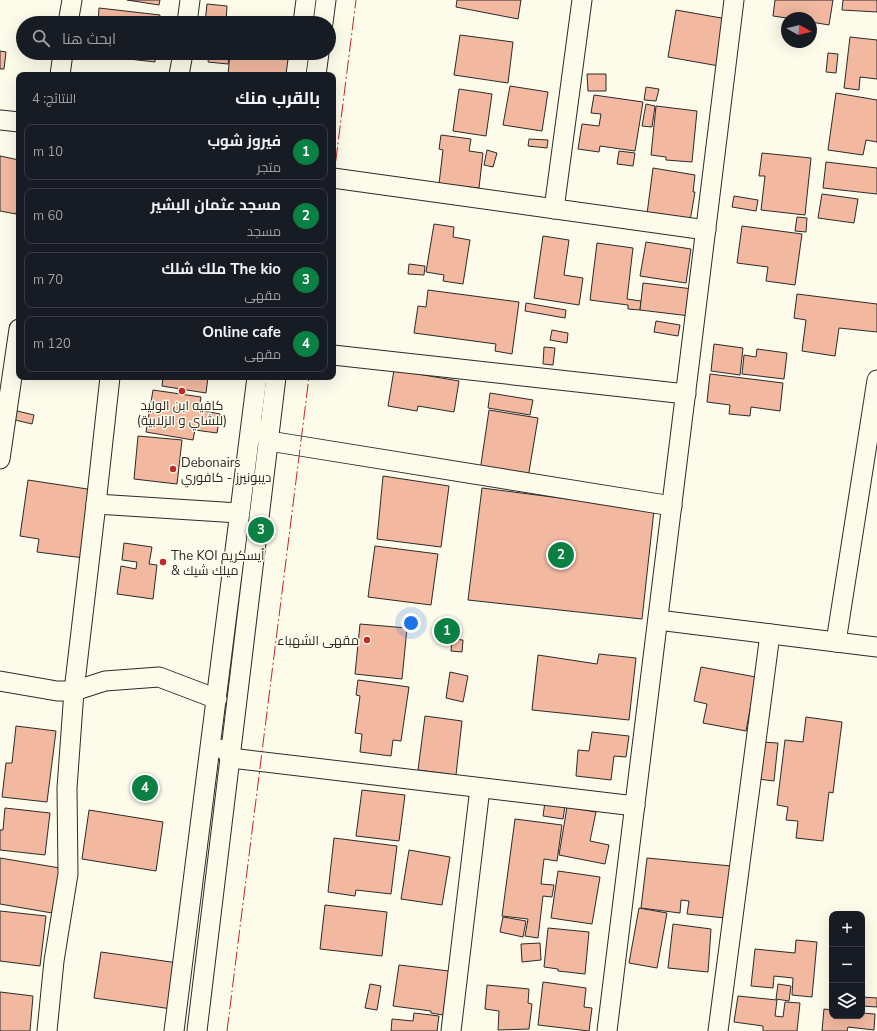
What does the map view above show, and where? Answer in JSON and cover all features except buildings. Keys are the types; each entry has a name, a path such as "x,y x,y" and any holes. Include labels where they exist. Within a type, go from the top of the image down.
{"street":[{"path":"69,16 72,0"},
{"path":"187,16 190,0"},
{"path":"304,16 306,0"},
{"path":"324,16 326,0"},
{"path":"554,209 582,0"},
{"path":"607,1031 734,0"},
{"path":"60,72 62,60"},
{"path":"179,72 181,60"},
{"path":"296,72 298,60"},
{"path":"316,72 318,60"},
{"path":"0,120 16,122"},
{"path":"336,178 706,230"},
{"path":"0,459 16,350"},
{"path":"336,355 686,394"},
{"path":"47,1031 54,961 68,874 67,788 74,691 110,380"},
{"path":"174,1031 257,380"},
{"path":"197,1031 276,380"},
{"path":"836,642 877,380"},
{"path":"252,416 269,441 672,506"},
{"path":"96,504 239,513"},
{"path":"658,620 877,647"},
{"path":"718,1031 770,634"},
{"path":"0,681 58,691 74,691 105,681 159,677 217,699"},
{"path":"212,734 231,758 635,806"},
{"path":"451,1031 480,788"}],"power":[{"path":"336,159 356,0"},
{"path":"227,1031 309,380"}],"place":[{"name":"كافيه ابن الوليد (للشاي و الزلابية)","path":"182,391"},
{"name":"Debonairs ديبونيرز - كافوري","path":"173,469"},
{"name":"The kio ملك شلك","path":"261,530"},
{"name":"مسجد عثمان البشير","path":"561,555"},
{"name":"The KOI ٱيسكريم & ميلك شيك","path":"163,562"},
{"name":"فيروز شوب","path":"447,631"},
{"name":"مقهى الشهباء","path":"367,640"},
{"name":"Online cafe","path":"145,788"}]}
